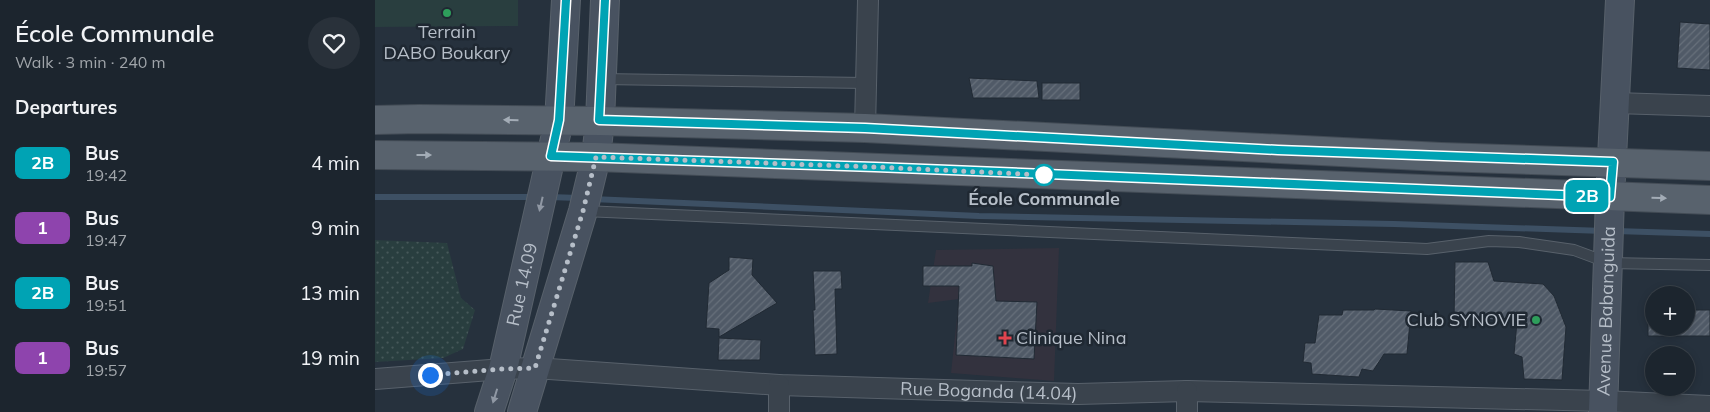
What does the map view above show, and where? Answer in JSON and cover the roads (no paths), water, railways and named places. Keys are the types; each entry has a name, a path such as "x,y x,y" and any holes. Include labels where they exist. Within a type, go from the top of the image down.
{"main road":[{"path":"375,120 599,120 865,128 1270,149 1710,166"},
{"path":"375,155 596,157 1710,200"}],"street":[{"name":"Rue 14.09","path":"489,412 503,369 559,120 566,0"},
{"name":"Rue 14.09","path":"522,412 583,211 596,157 605,0"},
{"path":"865,128 868,0"},
{"name":"Avenue Babanguida","path":"1603,407 1610,197 1620,0"},
{"path":"1615,103 1710,106"},
{"name":"Rue Boganda (14.04)","path":"375,379 535,368 1077,403 1187,392 1477,406 1710,406"},
{"path":"779,385 779,412"},
{"path":"1187,392 1187,412"}],"lane":[{"path":"601,79 866,83"},
{"path":"583,211 1427,249 1489,241 1519,242 1574,250 1609,263 1710,266"}],"waterway":[{"path":"375,197 534,197"},
{"path":"549,197 579,198"},
{"path":"592,199 979,216 1394,224 1604,231"},
{"path":"1616,231 1710,234"}],"place":[{"name":"Terrain DABO Boukary","path":"447,13"},
{"name":"École Communale","path":"1044,175"},
{"name":"Club SYNOVIE","path":"1536,320"},
{"name":"Clinique Nina","path":"1005,338"}]}
